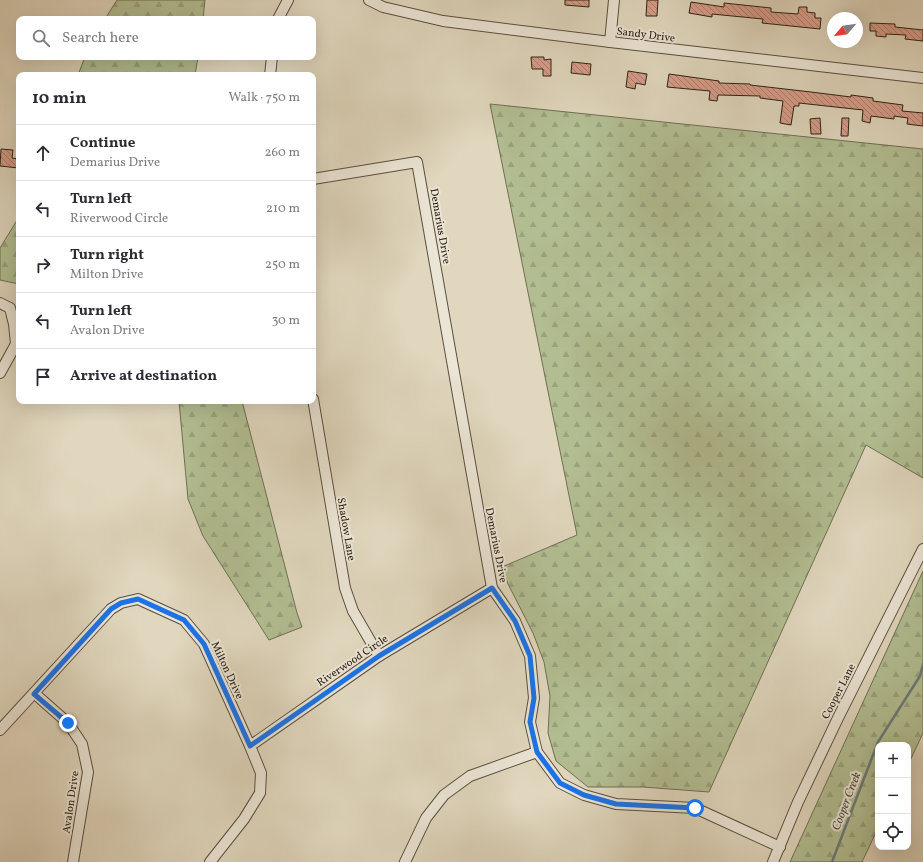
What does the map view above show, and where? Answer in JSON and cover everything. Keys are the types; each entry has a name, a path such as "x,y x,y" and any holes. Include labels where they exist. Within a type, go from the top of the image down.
{"street":[{"path":"280,16 288,0"},
{"name":"Sandy Drive","path":"369,0 383,7 443,21 923,78"},
{"path":"610,42 614,0"},
{"path":"270,72 272,60"},
{"name":"Demarius Drive","path":"316,179 417,162 492,588 515,621 530,656 534,698 530,722 537,752 560,783 584,795 616,804 695,808 780,846"},
{"path":"0,302 10,308 14,324 16,344 0,373"},
{"name":"Shadow Lane","path":"314,404 345,588 353,611 379,656"},
{"name":"Cooper Lane","path":"773,862 798,802 838,718 923,549"},
{"name":"Riverwood Circle","path":"250,746 379,656 492,588"},
{"name":"Milton Drive","path":"0,730 111,609 121,603 138,599 184,620 204,644 261,773 260,793 244,818 210,862"},
{"name":"Avalon Drive","path":"34,694 68,723 82,744 88,772 73,862"},
{"path":"405,862 426,818 444,795 470,776 537,752"}],"green space":[{"path":"117,0 205,0 203,16 107,16"},
{"path":"84,60 198,60 196,72 79,72"},
{"path":"490,104 923,149 923,478 866,445 709,792 643,787 588,787 556,761 548,733 550,696 544,662 533,633 508,584 502,567 577,535"},
{"path":"16,222 16,283 0,280 0,248"},
{"path":"179,404 243,404 297,613 302,627 269,640 203,536 188,499"},
{"path":"923,571 923,733 911,759 911,742 875,742 875,834 862,862 790,862"}],"building":[{"path":"565,0 589,0 589,7 565,5"},
{"path":"647,0 658,0 657,16 646,16"},
{"path":"691,2 724,7 724,3 771,8 771,12 798,14 799,7 807,7 807,12 815,13 815,18 821,18 820,29 762,23 763,19 712,14 712,17 689,13"},
{"path":"870,23 895,24 895,27 923,30 923,41 905,39 906,35 886,34 886,37 876,36 876,31 870,31"},
{"path":"531,57 544,57 544,60 551,59 551,76 543,76 543,69 532,69"},
{"path":"572,62 591,64 590,75 571,73"},
{"path":"628,71 647,74 645,85 636,83 635,89 626,87"},
{"path":"669,74 719,81 719,83 750,84 851,97 851,95 873,98 873,101 903,105 902,111 923,113 923,126 907,124 908,118 894,116 894,119 871,116 870,123 862,121 863,110 799,103 799,106 794,106 791,125 780,123 783,101 760,98 760,96 718,95 717,101 709,100 710,91 667,87"},
{"path":"820,118 821,134 811,134 810,119"},
{"path":"842,118 849,118 848,136 841,136"},
{"path":"1,149 13,150 12,158 16,159 16,168 0,166"}],"waterway":[{"name":"Cooper Creek","path":"832,862 878,742 920,676 923,664"}],"route":[{"path":"68,723 34,694 111,609 121,603 138,599 184,620 204,644 250,746 379,656 492,588 515,621 530,656 534,698 530,722 537,752 560,783 584,795 616,804 695,808"}]}
